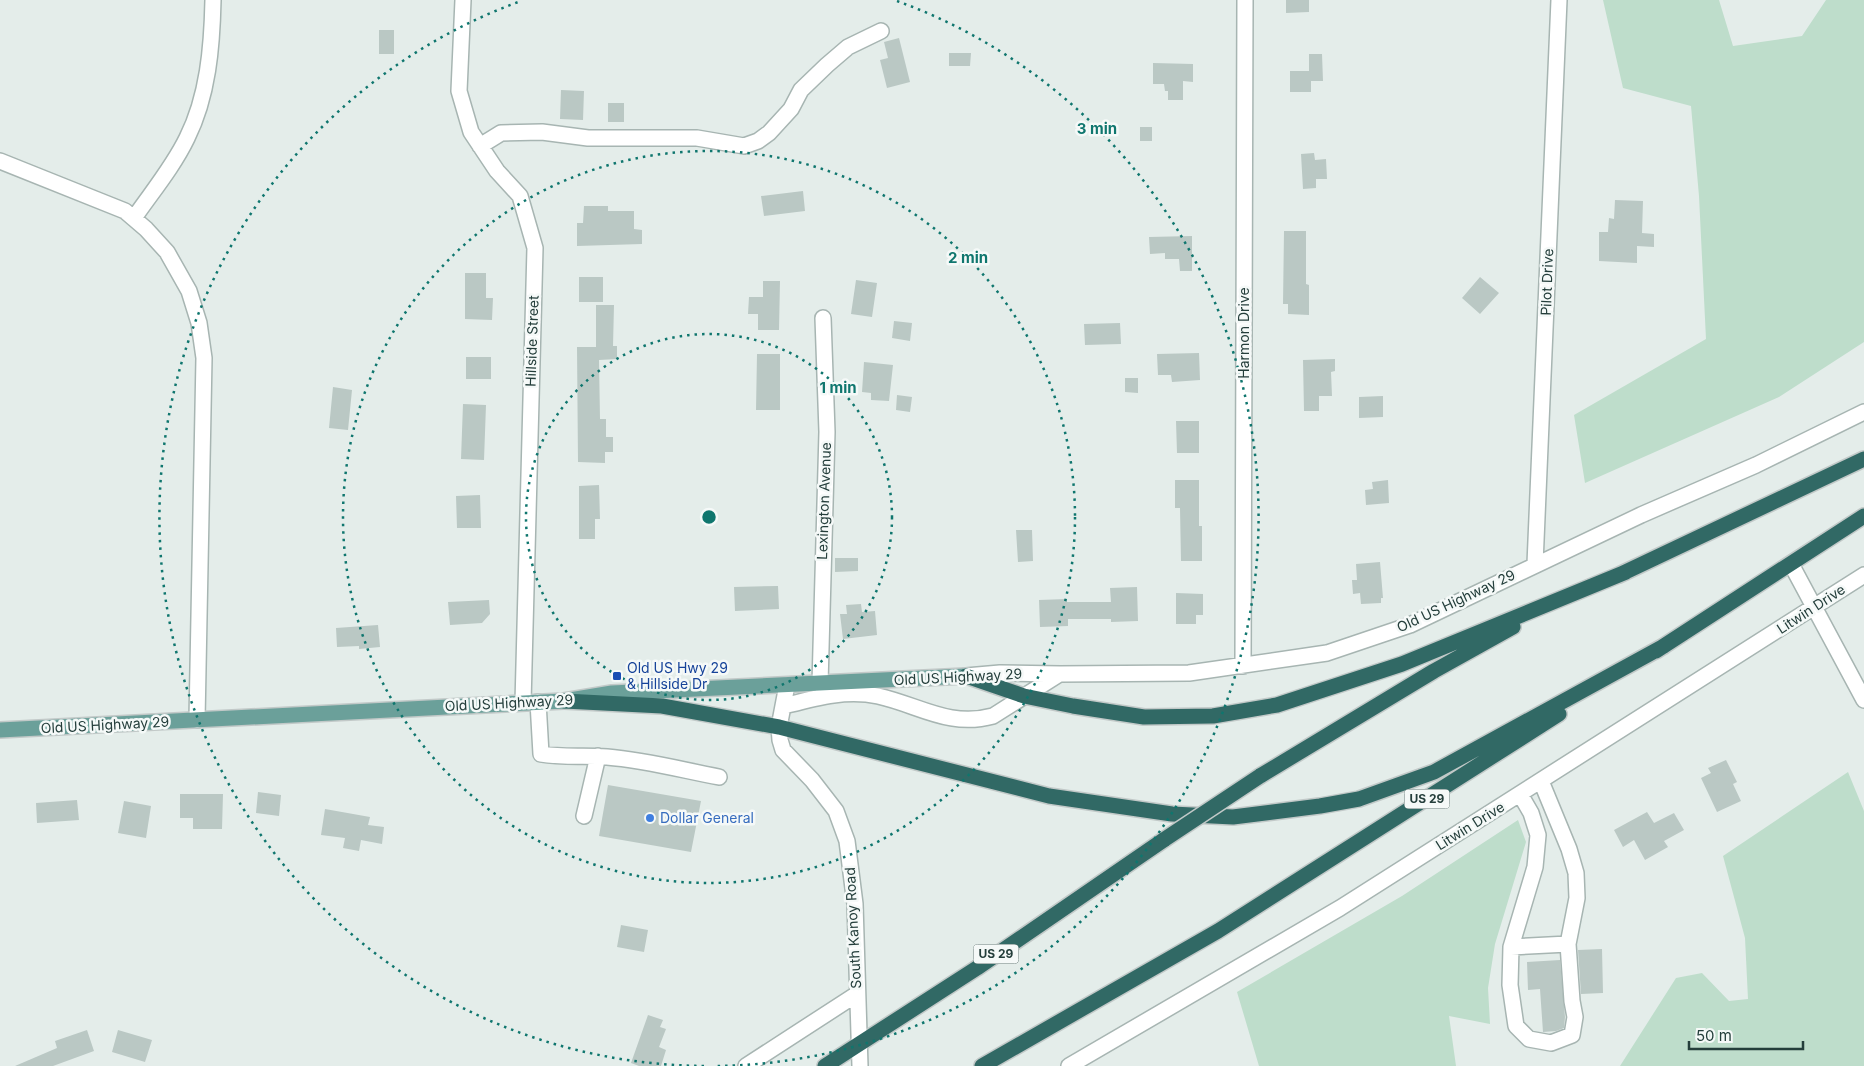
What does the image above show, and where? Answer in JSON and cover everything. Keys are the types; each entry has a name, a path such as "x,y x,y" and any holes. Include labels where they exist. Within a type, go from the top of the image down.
{"highway":[{"name":"US 29","path":"825,1066 977,968 1260,776 1442,666 1537,614 1864,459"},
{"name":"US 29","path":"982,1066 1218,931 1429,798 1864,516"},
{"path":"966,676 1024,696 1073,706 1144,717 1213,716 1277,705 1402,664 1626,572"},
{"path":"564,701 662,706 779,726 1048,796 1172,814 1233,817 1359,799 1434,772 1664,646"}],"main road":[{"name":"Old US Highway 29","path":"0,730 564,701 612,693 966,676"}],"street":[{"path":"134,218 169,170 188,138 204,92 212,44 213,0"},
{"name":"Hillside Street","path":"463,0 459,91 471,132 497,171 520,196 535,248 523,703"},
{"name":"Harmon Drive","path":"1243,666 1245,0"},
{"name":"Pilot Drive","path":"1535,564 1559,0"},
{"path":"480,146 501,133 542,132 588,138 697,138 744,146 758,141 769,133 791,109 802,90 848,47 880,31"},
{"path":"1,163 126,211 166,252 189,291 199,322 204,358 197,720"},
{"name":"Lexington Avenue","path":"820,684 824,484 827,432 823,318"},
{"name":"Old US Highway 29","path":"966,676 1000,673 1189,673 1327,653 1410,625 1641,514 1756,465 1864,412"},
{"path":"1791,564 1864,700"},
{"name":"Litwin Drive","path":"1069,1066 1340,908 1864,575"},
{"path":"784,706 828,695 853,694 876,696 947,718 967,721 993,716 1060,674"},
{"name":"South Kanoy Road","path":"786,685 784,706 779,726 783,750 812,780 836,811 847,841 855,904 860,1066"},
{"path":"538,702 541,754 556,757 598,756 630,759 719,777"},
{"path":"584,816 598,756"},
{"path":"1520,794 1531,813 1538,835 1535,867 1511,947 1510,985 1516,1026 1529,1039 1551,1044 1572,1035 1575,1017 1568,944 1577,898 1576,873 1569,849 1540,781"},
{"path":"1511,947 1568,944"},
{"path":"746,1066 857,994"}],"green space":[{"path":"1603,0 1719,0 1733,46 1802,36 1826,0 1864,0 1864,342 1779,397 1585,483 1574,415 1706,339 1699,196 1691,106 1623,88"},
{"path":"1848,772 1864,811 1864,1066 1620,1066 1676,978 1702,973 1729,1001 1748,999 1745,938 1723,856"},
{"path":"1518,820 1526,842 1495,944 1488,988 1490,1024 1449,1016 1456,1066 1259,1066 1237,992 1402,896"}],"building":[{"path":"1286,0 1309,0 1309,12 1286,13"},
{"path":"379,30 394,30 394,54 379,54"},
{"path":"899,38 910,82 887,88 880,60 888,58 884,42"},
{"path":"949,53 971,53 970,66 949,66"},
{"path":"1309,54 1322,54 1323,81 1311,81 1311,92 1290,92 1290,71 1309,71"},
{"path":"1153,63 1193,64 1193,82 1183,81 1183,100 1168,100 1168,91 1165,91 1164,84 1153,84"},
{"path":"561,90 584,91 583,120 560,119"},
{"path":"608,103 624,103 624,122 608,122"},
{"path":"1140,127 1152,127 1152,141 1140,141"},
{"path":"1314,153 1315,160 1326,159 1327,179 1316,179 1316,188 1303,189 1301,154"},
{"path":"803,191 805,211 764,216 761,196"},
{"path":"1615,200 1643,201 1642,233 1654,234 1654,247 1637,246 1637,263 1599,261 1599,232 1608,232 1609,218 1614,219"},
{"path":"584,206 608,206 608,211 634,211 634,229 642,230 642,244 577,246 577,223 583,223"},
{"path":"1284,231 1306,231 1306,284 1309,285 1309,315 1288,314 1288,304 1283,304"},
{"path":"1192,236 1192,271 1180,271 1179,259 1165,259 1165,253 1150,254 1149,237"},
{"path":"465,273 486,273 486,298 493,298 492,320 465,319"},
{"path":"579,277 603,277 603,302 579,302"},
{"path":"1480,277 1499,293 1480,314 1462,298"},
{"path":"856,280 877,283 872,317 851,314"},
{"path":"763,281 780,281 779,330 758,330 758,314 748,314 749,297 763,297"},
{"path":"596,305 614,305 613,346 617,346 617,359 599,360 600,419 606,419 606,437 613,437 613,452 605,452 605,463 578,462 577,347 596,347"},
{"path":"894,321 912,323 910,341 892,338"},
{"path":"1120,323 1121,344 1085,345 1084,324"},
{"path":"1199,353 1200,380 1172,382 1171,375 1158,375 1157,354"},
{"path":"757,354 780,354 780,410 756,410"},
{"path":"466,357 491,357 491,379 466,379"},
{"path":"1335,359 1335,371 1331,372 1332,396 1319,396 1319,411 1304,411 1303,360"},
{"path":"864,362 893,365 889,401 871,400 871,393 862,392"},
{"path":"1125,378 1138,378 1138,393 1125,392"},
{"path":"333,387 352,390 348,430 329,428"},
{"path":"897,395 912,397 910,412 896,410"},
{"path":"1383,396 1383,417 1359,418 1359,397"},
{"path":"463,404 486,405 484,460 461,459"},
{"path":"1176,421 1199,421 1199,453 1177,453"},
{"path":"1175,480 1199,480 1199,526 1202,526 1202,561 1181,561 1180,508 1175,508"},
{"path":"1388,480 1389,503 1366,505 1365,490 1373,489 1372,482"},
{"path":"599,485 600,519 595,519 595,539 579,539 579,486"},
{"path":"480,495 481,528 457,528 456,496"},
{"path":"1016,530 1032,530 1033,561 1018,562"},
{"path":"835,558 858,558 858,571 835,572"},
{"path":"1380,562 1383,598 1381,598 1381,603 1361,604 1360,593 1353,594 1352,580 1357,580 1356,564"},
{"path":"778,586 779,609 735,611 734,587"},
{"path":"1137,587 1138,621 1111,622 1111,619 1068,619 1068,626 1040,627 1039,600 1067,599 1067,602 1111,602 1110,588"},
{"path":"1176,593 1203,594 1203,615 1196,615 1196,624 1176,624"},
{"path":"489,600 490,614 482,623 450,625 448,602"},
{"path":"861,604 862,612 875,611 877,635 843,639 840,614 847,614 846,605"},
{"path":"378,625 380,647 359,649 359,646 337,647 336,628"},
{"path":"1726,760 1737,782 1733,784 1741,801 1717,812 1701,778 1711,773 1708,768"},
{"name":"Dollar General","path":"608,785 701,801 691,852 599,836"},
{"path":"258,792 281,795 279,816 256,813"},
{"path":"180,794 223,794 222,829 193,829 193,818 180,818"},
{"path":"77,800 79,820 37,823 36,803"},
{"path":"124,801 151,806 146,838 118,833"},
{"path":"325,809 370,817 368,825 384,827 382,844 361,840 359,851 343,848 345,838 321,835"},
{"path":"1647,812 1654,823 1674,813 1684,830 1664,841 1668,847 1645,860 1634,840 1623,847 1614,830"},
{"path":"621,925 648,930 644,952 617,947"},
{"path":"1602,949 1603,993 1581,994 1578,950"},
{"path":"1560,960 1565,1017 1564,1028 1543,1032 1540,989 1528,990 1527,962"},
{"path":"648,1015 663,1020 660,1027 666,1029 659,1047 666,1050 661,1066 639,1066 631,1063"},
{"path":"87,1030 94,1051 53,1066 15,1066 57,1048 55,1041"},
{"path":"118,1030 152,1040 145,1062 112,1052"}],"place":[{"name":"Old US Hwy 29 & Hillside Dr","path":"617,676"},
{"name":"Dollar General","path":"650,818"}]}
